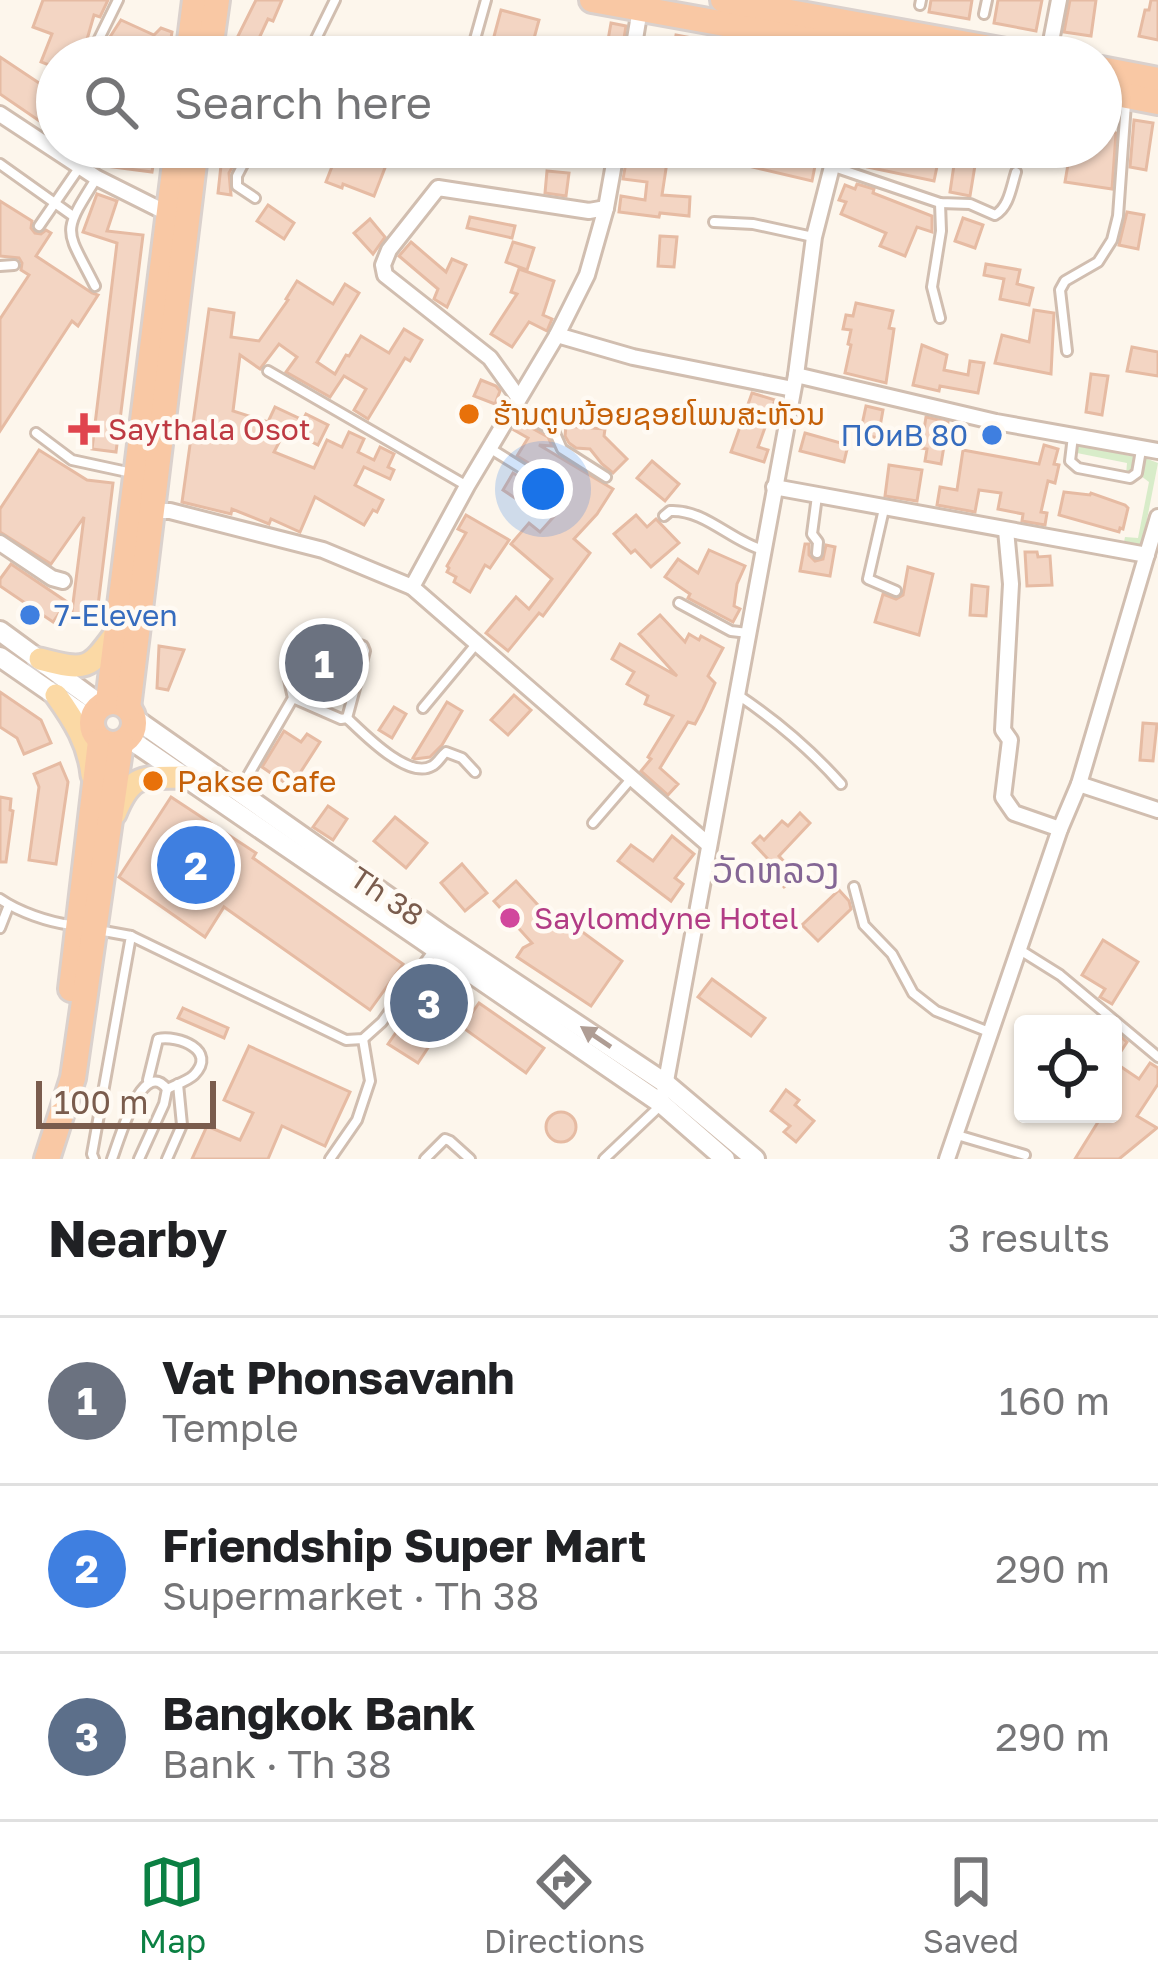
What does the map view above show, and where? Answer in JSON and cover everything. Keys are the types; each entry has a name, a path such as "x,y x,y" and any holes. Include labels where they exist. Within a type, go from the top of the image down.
{"highway":[{"path":"723,0 812,9 849,32"},
{"path":"600,1 880,36"},
{"path":"195,36 206,6"},
{"path":"206,6 207,36"},
{"path":"1122,73 1158,80"},
{"path":"1122,95 1158,102"},
{"path":"87,928 94,799 114,722 143,510 178,216 177,168"},
{"path":"47,1159 62,1106 61,1075 110,825 118,629 143,510 137,474 178,216 191,168"}],"main road":[{"path":"40,659 73,668 85,666 118,629"},
{"path":"56,695 84,742 94,799"},
{"path":"110,825 125,789 135,781 184,777"}],"street":[{"path":"1050,36 1059,0"},
{"path":"636,36 641,4"},
{"path":"0,114 36,138"},
{"path":"81,168 178,216"},
{"path":"412,587 587,275 613,168"},
{"path":"662,1104 794,382 814,237 832,168"},
{"path":"515,403 490,358 385,275 385,257 438,188 589,211 606,208"},
{"path":"557,335 633,357 794,382 1158,451"},
{"path":"774,487 1147,556"},
{"path":"143,510 170,511 323,550 412,587 709,844"},
{"path":"947,1159 1079,784 1158,517"},
{"path":"1006,530 1011,584 1003,730 1010,740 1003,797 1014,813 1060,830"},
{"path":"0,543 63,581"},
{"name":"Th 38","path":"0,632 184,777 259,819 439,943 662,1104 725,1159"},
{"name":"Th 38","path":"0,657 56,695 114,722 238,793 259,819"},
{"path":"1079,784 1158,810"},
{"name":"Th 38","path":"439,943 665,1083 755,1159"}],"lane":[{"path":"100,36 118,0"},
{"path":"317,36 335,0"},
{"path":"476,36 486,0"},
{"path":"984,14 987,0"},
{"path":"1122,163 1127,96"},
{"path":"0,164 73,216"},
{"path":"39,226 78,168"},
{"path":"241,168 237,186 255,198"},
{"path":"835,168 940,203 970,204 994,215 1002,211 1016,172"},
{"path":"1067,351 1060,290 1065,281 1099,262 1112,240 1122,168"},
{"path":"95,286 70,236 73,216 97,178"},
{"path":"940,203 941,231 932,287 940,318"},
{"path":"714,222 753,224 814,237"},
{"path":"0,266 14,265"},
{"path":"268,371 467,486"},
{"path":"515,403 554,431 562,449 606,478"},
{"path":"36,433 72,460 137,474"},
{"path":"1073,436 1070,457 1074,466 1130,478 1137,473 1142,448"},
{"path":"491,448 553,487"},
{"path":"817,553 818,542 812,534 818,495"},
{"path":"885,507 868,579 896,591"},
{"path":"664,516 681,510 745,545 764,550"},
{"path":"679,603 731,631 748,634"},
{"path":"238,793 293,698 288,653 301,634 317,632 358,642 365,651 347,718"},
{"path":"423,708 478,642"},
{"path":"737,694 814,753 841,784"},
{"path":"293,698 347,718"},
{"path":"347,718 392,758 419,768 431,767 446,752 456,753 476,772"},
{"path":"593,823 633,777"},
{"path":"854,887 864,925 892,954 914,993 936,1011 989,1032"},
{"path":"0,898 58,923 130,936 346,1040 363,1039 382,1022 439,943"},
{"path":"0,928 9,905"},
{"path":"94,1159 130,936"},
{"path":"1020,950 1060,975 1158,1058"},
{"path":"112,1159 137,1096 148,1081 158,1039 167,1036 202,1053 194,1076 167,1089"},
{"path":"330,1159 357,1120 370,1081 363,1039"},
{"path":"139,1159 167,1089 161,1081 148,1081"},
{"path":"167,1159 182,1125 178,1084"},
{"path":"604,1159 662,1104"},
{"path":"955,1135 1025,1155"},
{"path":"425,1159 445,1139 470,1159"}],"green space":[{"path":"1078,445 1136,457 1133,471 1126,475 1127,463 1077,453"},
{"path":"1145,458 1158,463 1142,545 1124,542 1125,537 1138,538 1149,482 1141,476"}],"building":[{"path":"43,0 108,0 100,17 94,15 88,36 51,36 33,27"},
{"path":"256,0 282,0 260,36 238,36"},
{"path":"931,0 972,0 969,19 929,12"},
{"path":"998,0 1042,0 1036,31 994,23"},
{"path":"1070,0 1096,0 1091,36 1064,32"},
{"path":"1151,0 1158,0 1158,40 1139,36"},
{"path":"501,10 539,20 535,36 494,36"},
{"path":"121,20 154,35 161,28 172,32 171,36 111,36"},
{"path":"611,23 626,26 624,36 609,36"},
{"path":"0,57 36,81 36,119 0,94"},
{"path":"1134,120 1153,123 1146,170 1130,167"},
{"path":"221,168 232,168 231,195 218,193"},
{"path":"331,168 385,168 374,196 326,182"},
{"path":"625,168 666,168 662,195 690,197 689,216 619,212 621,196 645,200 647,182 623,179"},
{"path":"756,168 815,168 812,181"},
{"path":"872,168 937,168 934,181"},
{"path":"954,168 975,168 970,196 950,192"},
{"path":"1067,168 1114,168 1112,189 1065,182"},
{"path":"547,171 569,173 566,196 545,193"},
{"path":"857,184 932,216 932,232 917,227 905,256 880,246 886,233 841,214 846,202 839,200 845,185 855,189"},
{"path":"97,194 117,201 107,231 143,235 116,452 92,449 117,243 83,232"},
{"path":"0,201 32,221 35,233 51,233 36,256 98,295 78,326 72,321 0,431 0,319 29,275 21,270 19,258 0,256"},
{"path":"268,205 294,223 284,239 257,221"},
{"path":"1127,212 1144,215 1138,249 1119,245"},
{"path":"470,217 515,226 512,238 467,228"},
{"path":"963,218 983,225 975,248 955,241"},
{"path":"370,219 385,237 373,254 354,233"},
{"path":"660,236 677,237 674,267 658,266"},
{"path":"411,242 446,272 452,259 466,265 447,307 434,299 438,289 399,256"},
{"path":"513,242 534,248 527,270 506,262"},
{"path":"986,264 1020,270 1017,284 1033,288 1029,305 1000,299 1004,279 984,275"},
{"path":"519,269 554,281 543,315 552,319 547,331 529,322 512,347 491,334 517,294 511,292"},
{"path":"297,281 333,304 345,284 359,293 317,362 335,374 361,336 389,353 404,329 422,340 410,361 405,358 368,419 354,410 366,389 344,376 330,397 286,372 297,357 279,344 260,369 240,355 233,411 268,422 275,407 328,425 318,445 286,429 274,452 314,468 327,440 342,447 349,432 364,439 358,452 374,460 380,447 394,454 388,467 394,470 390,479 364,467 355,485 383,500 364,525 315,497 300,532 232,509 231,514 182,502 209,309 234,313 231,337 259,341"},
{"path":"856,303 893,311 886,383 845,373 851,330 843,329"},
{"path":"1034,310 1054,313 1051,374 995,363 1002,335 1029,342"},
{"path":"922,345 947,355 944,370 968,375 970,361 984,363 978,393 913,385"},
{"path":"1132,347 1158,352 1158,376 1127,371"},
{"path":"1091,374 1108,376 1102,415 1086,412"},
{"path":"481,380 500,391 495,404 474,396"},
{"path":"752,393 775,400 758,447 768,450 764,462 731,452"},
{"path":"866,406 883,410 878,438 860,434"},
{"path":"926,417 948,422 941,464 925,461 927,449 921,448"},
{"path":"519,421 548,437 552,446 539,445 613,489 574,539 590,553 543,616 539,613 508,651 486,633 516,597 529,609 552,579 511,544 529,523 540,532 558,512 553,507 570,488 517,456 528,438 514,430"},
{"path":"566,426 605,429 604,436 627,459 613,473 590,449 569,443"},
{"path":"805,433 848,445 844,462 800,451"},
{"path":"1044,445 1058,449 1054,464 1059,465 1055,483 1048,481 1041,512 1047,513 1045,525 1022,521 1023,514 998,509 1001,493 979,490 975,512 937,505 940,487 957,490 963,450 1039,464"},
{"path":"39,450 87,480 113,483 96,622 71,619 84,517 51,564 0,532 0,509"},
{"path":"652,461 679,484 665,501 637,478"},
{"path":"889,465 922,470 917,501 885,496"},
{"path":"513,473 532,484 521,502 503,490"},
{"path":"1064,492 1091,493 1125,505 1123,529 1119,532 1059,515"},
{"path":"466,515 509,540 490,568 485,565 470,592 447,572 466,533 458,529"},
{"path":"636,515 647,527 656,519 679,543 651,567 614,534"},
{"path":"805,544 815,561 823,559 826,545 835,547 830,576 800,571"},
{"path":"709,550 745,566 734,606 740,609 733,622 688,598 690,594 665,577 678,559 698,573"},
{"path":"1025,552 1050,556 1052,585 1027,586"},
{"path":"11,564 67,602 53,622 0,586"},
{"path":"908,567 933,574 919,635 875,622 883,594 896,599 903,595"},
{"path":"972,585 988,587 986,616 970,615"},
{"path":"660,615 685,642 689,634 723,648 708,676 715,683 703,709 695,724 688,722 660,768 678,784 668,795 641,771 673,716 645,704 648,696 627,684 634,672 612,659 620,644 677,676 639,634"},
{"path":"312,643 325,643 342,652 331,698 300,690"},
{"path":"159,646 184,650 168,690 157,688"},
{"path":"0,692 41,720 51,743 24,754 17,738 0,727"},
{"path":"514,695 531,710 508,735 491,720"},
{"path":"447,702 462,711 442,745 430,757 413,758"},
{"path":"394,707 406,714 392,738 379,730"},
{"path":"1143,723 1157,724 1153,761 1140,760"},
{"path":"284,731 301,742 307,734 320,742 291,787 262,767"},
{"path":"60,763 68,782 56,864 29,860 39,787 34,774"},
{"path":"0,797 11,799 13,811 6,862 0,862"},
{"path":"171,797 256,853 253,858 403,964 370,1010 224,907 205,937 119,877"},
{"path":"328,806 347,819 333,840 313,827"},
{"path":"800,813 810,823 779,856 797,876 784,887 776,878 781,873 753,843 760,836 764,840 782,821 788,826"},
{"path":"395,817 427,843 406,868 374,841"},
{"path":"672,836 694,854 675,878 683,884 671,901 618,861 631,845 653,861"},
{"path":"462,864 487,893 465,911 441,883"},
{"path":"516,881 559,928 569,922 622,961 591,1006 517,957 532,943 494,901"},
{"path":"839,890 851,909 818,941 802,925"},
{"path":"1103,940 1138,962 1112,1004 1100,997 1105,989 1082,975"},
{"path":"712,979 765,1018 751,1036 698,997"},
{"path":"428,986 458,1002 418,1063 388,1044"},
{"path":"479,1003 544,1048 526,1073 462,1027"},
{"path":"183,1008 228,1028 224,1038 178,1018"},
{"path":"249,1046 350,1092 325,1146 282,1126 268,1159 192,1159 207,1126 240,1140 253,1113 224,1100"},
{"path":"1150,1063 1158,1068 1158,1084 1137,1116 1157,1128 1119,1159 1075,1159 1097,1123 1122,1123 1122,1067 1139,1079"},
{"path":"786,1090 814,1121 796,1142 784,1132 790,1126 771,1111"},
{"path":"561,1112 576,1127 561,1142 546,1127"}],"place":[{"name":"ຮ້ານຕູບນ້ອຍຊອຍໂພນສະຫັວນ","path":"469,414"},
{"name":"Saythala Osot","path":"84,429"},
{"name":"ПОиВ 80","path":"992,435"},
{"name":"7-Eleven","path":"30,615"},
{"name":"Vat Phonsavanh","path":"324,663"},
{"name":"Pakse Cafe","path":"153,781"},
{"name":"Friendship Super Mart","path":"196,865"},
{"name":"Saylomdyne Hotel","path":"510,918"},
{"name":"Bangkok Bank","path":"429,1003"}],"district":[{"name":"ວັດຫລວງ","path":"776,869"}]}
